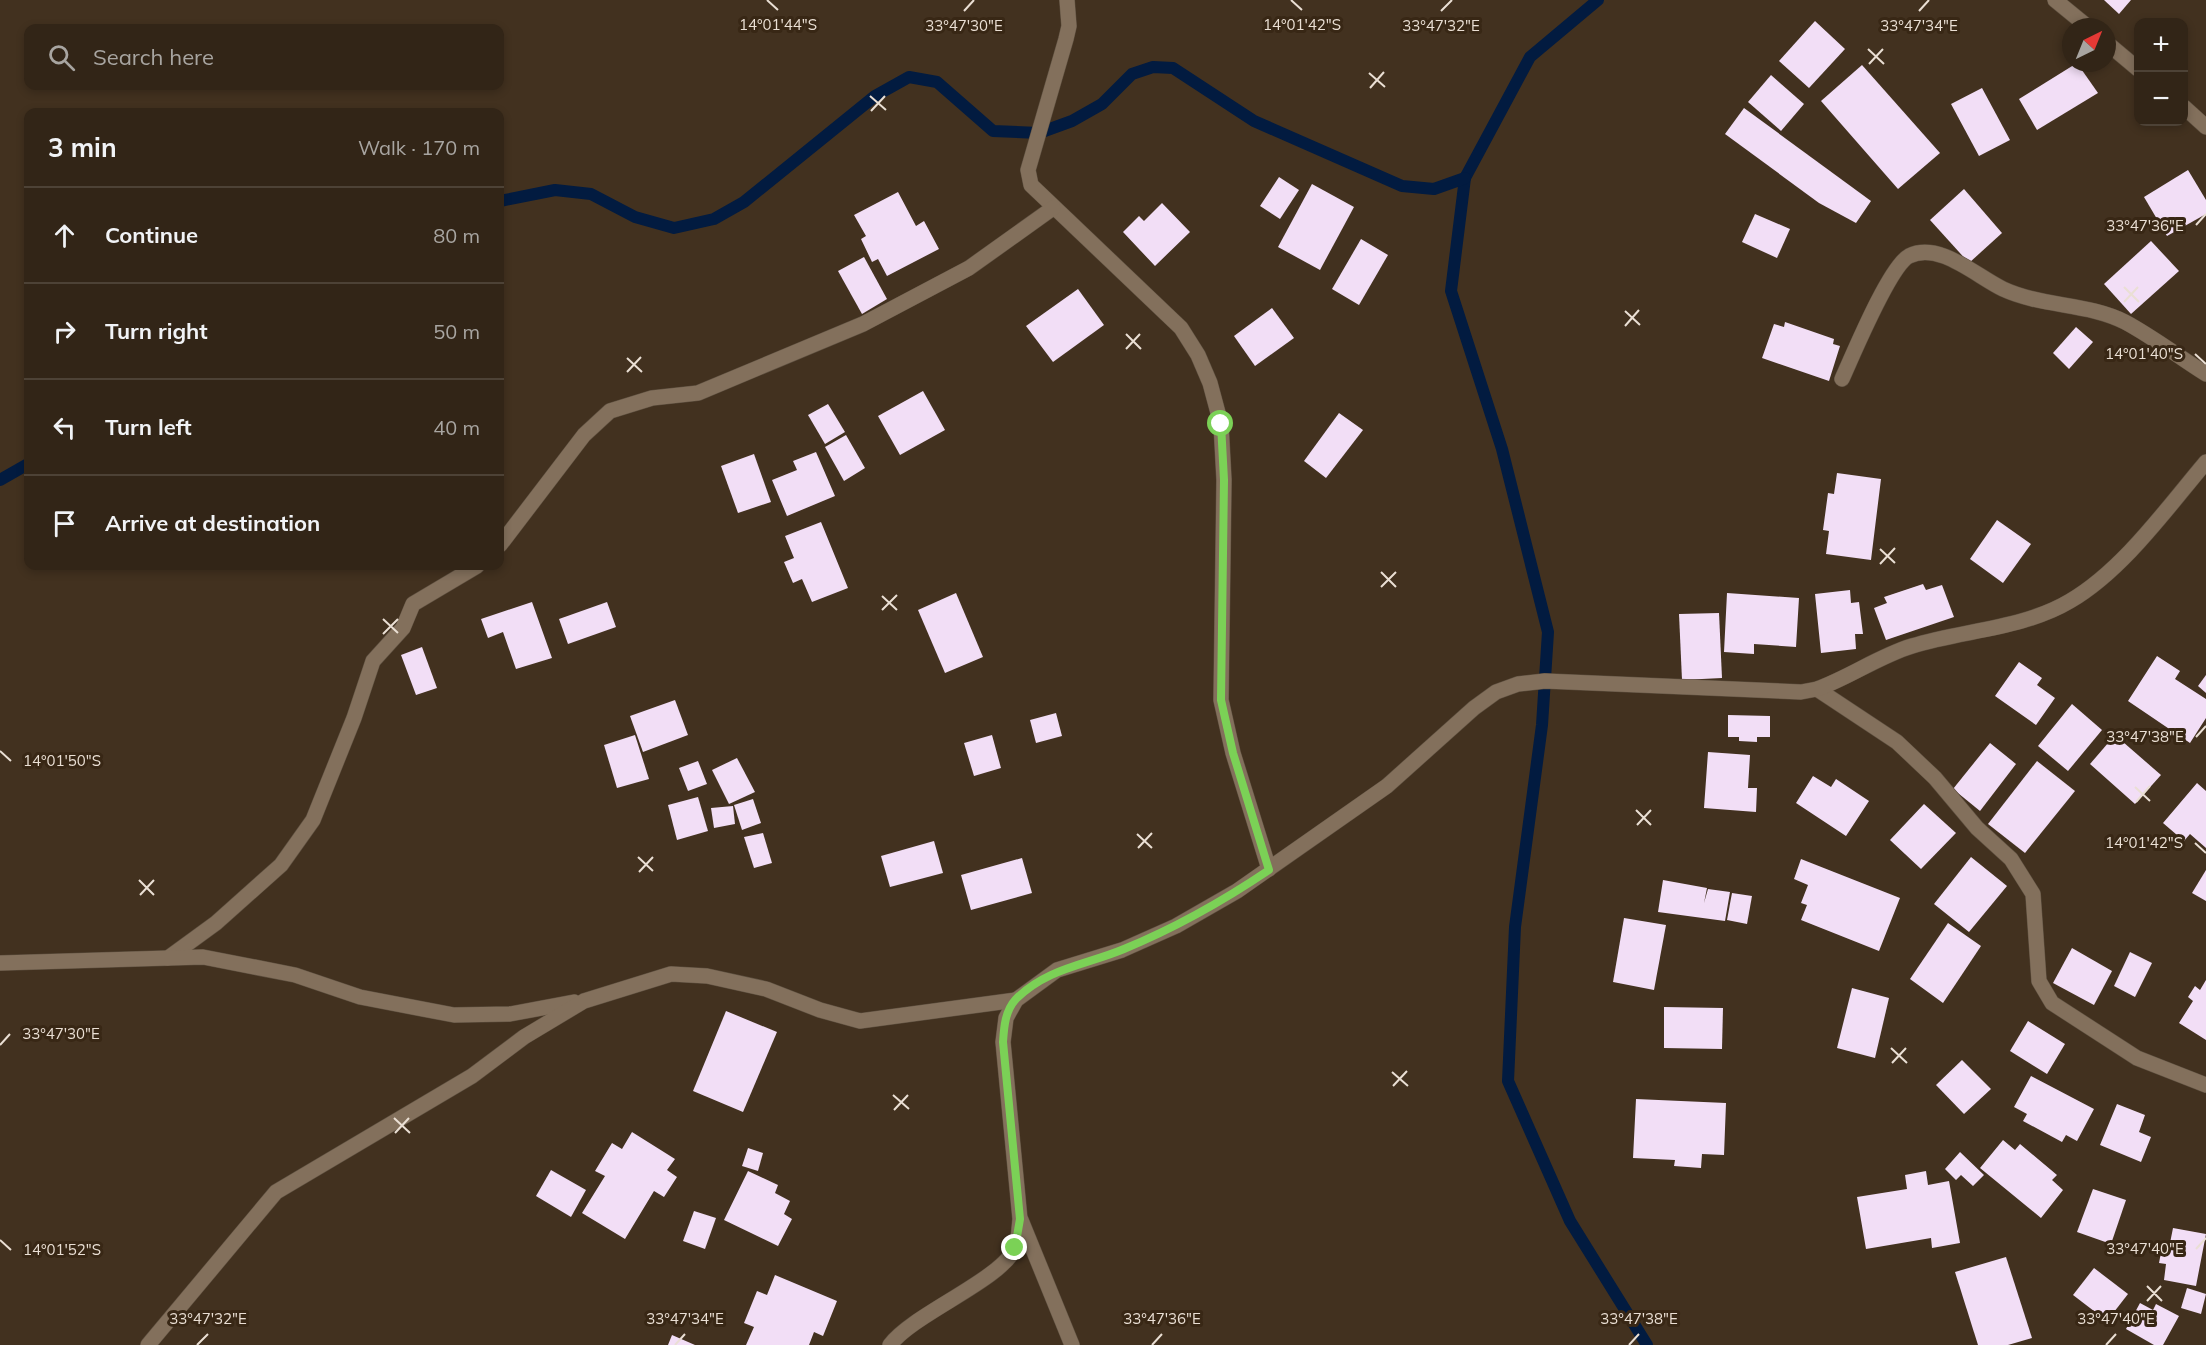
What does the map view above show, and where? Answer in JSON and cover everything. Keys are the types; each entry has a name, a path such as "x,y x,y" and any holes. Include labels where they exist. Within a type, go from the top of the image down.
{"street":[{"path":"1067,0 1069,26 1028,170 1031,185 1181,328 1198,355 1210,383 1221,424 1224,480 1221,700 1233,753 1269,870"},
{"path":"2055,0 2077,18"},
{"path":"2116,50 2134,65"},
{"path":"2188,110 2206,126"},
{"path":"504,540 584,435 610,411 651,398 698,393 863,324 969,268 1053,208"},
{"path":"1842,379 1891,276 1906,258 1922,251 1942,255 2024,298 2100,312 2125,322 2206,374"},
{"path":"890,1345 936,1309 995,1270 1015,1248 1020,1219 1003,1042 1006,1018 1016,1000 1057,970 1122,950 1176,926 1269,870 1387,786 1474,708 1496,692 1518,684 1545,681 1801,692 1817,689 1912,646 2036,616 2070,602 2099,579 2135,545 2206,462"},
{"path":"168,958 216,923 281,865 313,820 354,718 373,661 403,628 413,604 470,570"},
{"path":"1817,689 1897,742 1935,778 1977,828 2011,858 2033,894 2039,981 2052,1003 2137,1058 2206,1084"},
{"path":"0,963 203,957 295,975 360,997 454,1015 510,1014 584,1001 670,974 707,976 766,988 820,1010 860,1022 1016,1000"},
{"path":"148,1345 276,1192 472,1076 524,1037 584,1001"},
{"path":"1020,1219 1072,1345"}],"building":[{"path":"2104,0 2131,0 2119,14"},
{"path":"1815,21 1845,49 1809,88 1779,61"},
{"path":"1862,65 1940,153 1898,189 1821,101"},
{"path":"2062,72 2083,72 2098,93 2037,130 2019,99"},
{"path":"1771,75 1804,104 1781,131 1748,102"},
{"path":"1982,88 2010,140 1979,156 1951,104"},
{"path":"1744,108 1871,201 1856,223 1819,203 1725,134"},
{"path":"2188,170 2206,200 2206,214 2167,236 2144,197"},
{"path":"1279,177 1299,190 1280,219 1260,206"},
{"path":"1312,184 1354,207 1320,270 1278,247"},
{"path":"1964,189 2002,233 1969,263 1930,220"},
{"path":"898,192 916,226 924,221 939,249 887,276 878,259 872,262 861,239 866,236 854,215"},
{"path":"1162,203 1190,232 1155,266 1123,232 1139,216 1144,221"},
{"path":"1755,214 1790,229 1777,258 1742,242"},
{"path":"1361,239 1388,255 1359,305 1332,289"},
{"path":"2151,241 2179,271 2131,314 2104,284"},
{"path":"864,257 887,299 862,314 838,271"},
{"path":"1078,289 1104,325 1053,362 1026,326"},
{"path":"1272,308 1294,338 1255,366 1234,336"},
{"path":"1785,322 1834,339 1833,344 1840,346 1829,381 1762,358 1774,324 1784,327"},
{"path":"2076,327 2093,342 2069,369 2053,353"},
{"path":"923,391 945,430 900,455 878,416"},
{"path":"828,404 845,432 825,444 808,415"},
{"path":"1339,413 1363,430 1326,478 1304,461"},
{"path":"846,435 865,468 844,481 825,447"},
{"path":"816,452 835,496 787,516 772,480 797,470 793,461"},
{"path":"754,454 771,502 738,513 721,466"},
{"path":"1837,473 1881,479 1871,560 1826,554 1829,531 1823,530 1828,493 1834,494"},
{"path":"1997,520 2031,544 2003,583 1970,559"},
{"path":"821,522 848,588 812,602 802,579 793,583 784,562 794,558 785,536"},
{"path":"1923,584 1926,590 1942,585 1954,617 1886,640 1874,608 1887,603 1884,597"},
{"path":"1850,590 1851,603 1859,602 1863,634 1855,634 1856,649 1821,653 1815,594"},
{"path":"956,593 983,657 945,673 918,610"},
{"path":"1727,593 1799,598 1796,647 1754,644 1754,654 1724,652"},
{"path":"532,602 552,658 516,669 503,632 488,638 481,619"},
{"path":"607,602 616,627 568,644 559,619"},
{"path":"1719,613 1722,678 1682,680 1679,614"},
{"path":"422,647 437,688 416,695 401,655"},
{"path":"2157,656 2180,671 2175,679 2206,699 2206,718 2190,743 2128,701"},
{"path":"2019,662 2042,678 2037,685 2055,698 2036,725 1995,696"},
{"path":"2206,675 2206,693 2198,686"},
{"path":"675,700 688,735 643,752 630,716"},
{"path":"2072,704 2102,730 2068,771 2038,746"},
{"path":"1056,713 1062,736 1036,743 1030,720"},
{"path":"1728,715 1770,716 1770,737 1757,737 1757,742 1739,741 1739,737 1728,737"},
{"path":"635,735 649,779 617,788 604,745"},
{"path":"992,735 1001,768 974,776 964,743"},
{"path":"2115,735 2161,775 2135,804 2090,764"},
{"path":"1990,743 2016,764 1980,811 1953,789"},
{"path":"1708,752 1750,755 1748,788 1757,788 1756,812 1704,808"},
{"path":"737,758 755,792 729,804 712,770"},
{"path":"698,761 707,784 688,791 679,768"},
{"path":"2037,761 2075,791 2025,853 1988,824"},
{"path":"1813,776 1831,787 1836,779 1869,801 1846,836 1796,803"},
{"path":"2197,783 2206,791 2206,848 2190,834 2184,841 2163,823"},
{"path":"698,797 708,831 677,840 668,805"},
{"path":"753,799 761,823 742,830 734,805"},
{"path":"1924,804 1956,833 1921,869 1890,840"},
{"path":"733,806 735,824 714,828 711,808"},
{"path":"763,833 772,863 754,868 744,837"},
{"path":"934,841 943,873 890,887 881,856"},
{"path":"1971,857 2007,886 1969,932 1934,904"},
{"path":"1022,858 1032,893 971,910 961,875"},
{"path":"1801,859 1900,898 1879,951 1801,920 1807,905 1801,903 1808,885 1794,879"},
{"path":"2206,870 2206,901 2192,893"},
{"path":"1663,880 1707,888 1704,903 1708,889 1730,892 1725,921 1658,912"},
{"path":"1732,893 1752,896 1747,924 1727,920"},
{"path":"1624,918 1666,925 1654,990 1613,982"},
{"path":"1948,923 1981,946 1943,1003 1910,979"},
{"path":"2072,948 2112,971 2094,1005 2053,983"},
{"path":"2130,952 2152,963 2135,997 2114,986"},
{"path":"2206,980 2206,1040 2179,1023 2193,1001 2188,997 2195,986 2200,990"},
{"path":"1852,988 1889,998 1875,1058 1837,1048"},
{"path":"1664,1007 1723,1008 1722,1049 1664,1048"},
{"path":"726,1011 777,1032 743,1112 693,1091"},
{"path":"2028,1021 2065,1044 2047,1074 2010,1051"},
{"path":"1962,1060 1991,1089 1964,1114 1936,1085"},
{"path":"2031,1076 2094,1109 2077,1141 2066,1135 2062,1142 2023,1121 2027,1114 2014,1107"},
{"path":"1636,1099 1726,1103 1724,1155 1702,1154 1701,1168 1674,1166 1675,1160 1633,1158"},
{"path":"2117,1104 2145,1115 2139,1132 2151,1137 2141,1162 2100,1145"},
{"path":"632,1132 675,1159 667,1170 677,1177 664,1197 654,1191 625,1239 582,1213 605,1176 595,1171 612,1143 622,1149"},
{"path":"2003,1140 2015,1150 2020,1144 2057,1175 2052,1180 2063,1190 2041,1218 1980,1168"},
{"path":"748,1148 763,1153 758,1171 742,1166"},
{"path":"1960,1152 1984,1175 1973,1186 1961,1175 1956,1180 1945,1169"},
{"path":"551,1170 586,1190 571,1217 536,1196"},
{"path":"748,1171 778,1185 775,1193 790,1201 784,1214 792,1219 778,1246 724,1220"},
{"path":"1926,1171 1928,1185 1949,1181 1960,1243 1932,1248 1931,1238 1866,1249 1857,1197 1907,1189 1905,1175"},
{"path":"2093,1189 2126,1200 2111,1244 2077,1232"},
{"path":"694,1211 716,1218 705,1249 683,1241"},
{"path":"2173,1228 2206,1234 2196,1286 2164,1280 2166,1264 2159,1263 2163,1242 2170,1243"},
{"path":"2006,1257 2032,1338 2008,1345 1978,1345 1955,1272"},
{"path":"2094,1268 2128,1294 2107,1321 2073,1295"},
{"path":"775,1275 837,1301 823,1336 814,1332 809,1345 746,1345 754,1327 744,1323 757,1291 767,1295"},
{"path":"2187,1288 2206,1294 2201,1314 2181,1308"},
{"path":"2140,1303 2153,1310 2156,1304 2179,1316 2163,1345 2154,1345 2126,1329"},
{"path":"672,1335 695,1345 668,1345"}],"waterway":[{"path":"1598,0 1530,57 1465,178 1451,291 1502,449 1548,632 1542,725 1515,927 1508,1081 1570,1221 1647,1345"},
{"path":"504,200 555,190 591,194 635,217 674,228 714,219 744,202 875,96 909,77 937,82 993,131 1039,133 1072,121 1102,104 1132,74 1153,67 1173,68 1254,121 1402,186 1434,189 1465,178"},
{"path":"0,480 24,466"}],"route":[{"path":"1015,1248 1020,1219 1003,1042 1006,1018 1016,1000 1057,970 1122,950 1176,926 1269,870 1233,753 1221,700 1224,480 1221,424"}]}
